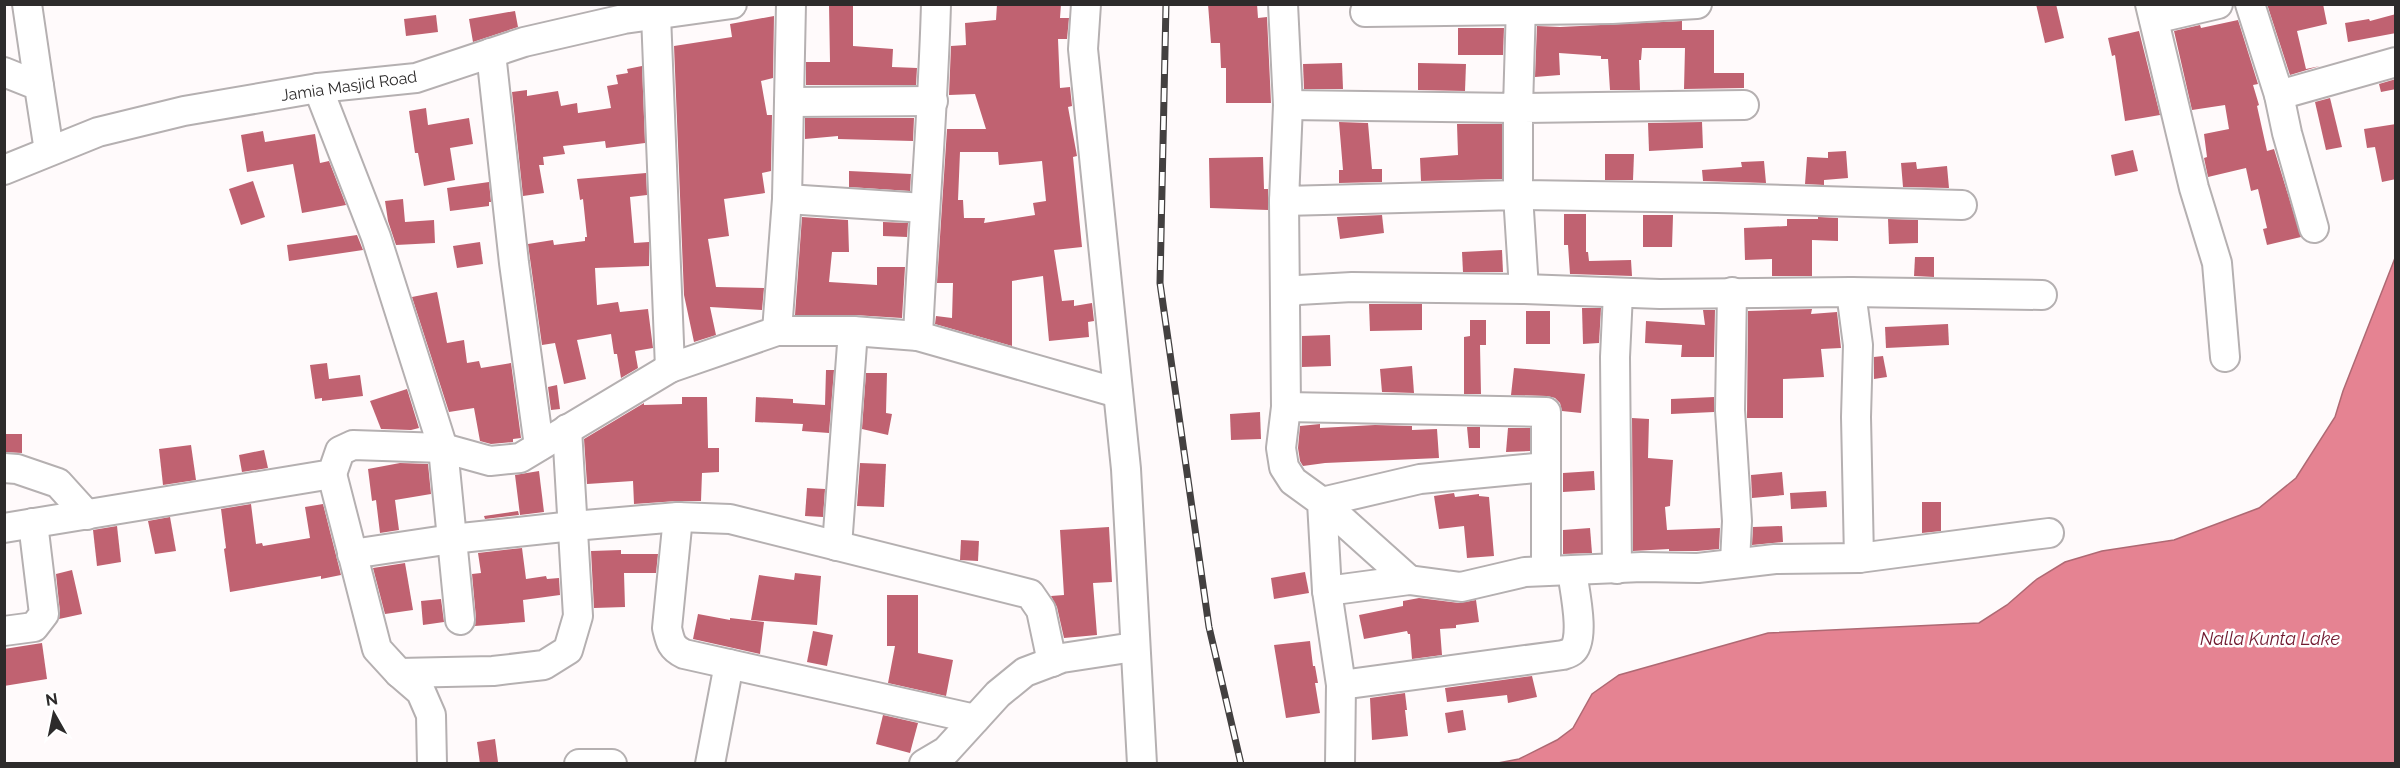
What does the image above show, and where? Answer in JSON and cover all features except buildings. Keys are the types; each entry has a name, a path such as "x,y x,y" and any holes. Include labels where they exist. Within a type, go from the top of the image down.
{"street":[{"path":"27,4 49,151"},
{"name":"Jamia Masjid Road","path":"4,170 98,132 184,111 318,88 416,78 524,42 655,10 732,4"},
{"path":"777,331 788,199 791,4"},
{"path":"918,336 924,208 933,101 936,4"},
{"path":"1086,4 1083,50 1126,469 1142,764"},
{"path":"1283,4 1288,105 1284,201 1286,407 1281,448 1284,467 1293,481 1322,502 1409,580"},
{"path":"1365,12 1521,7 1612,9 1697,4"},
{"path":"2218,4 2152,12 2194,188 2217,263 2225,357"},
{"path":"2250,4 2279,96 2314,228"},
{"path":"1521,7 1518,195 1524,289"},
{"path":"655,10 670,369"},
{"path":"491,53 514,263 539,446"},
{"path":"2279,96 2396,62"},
{"path":"4,72 39,86"},
{"path":"318,88 376,237 443,448 459,620"},
{"path":"789,102 933,101"},
{"path":"1288,105 1518,108 1744,105"},
{"path":"1284,201 1518,195 1962,205"},
{"path":"788,199 924,208"},
{"path":"1285,295 1298,290 1352,287 1618,292 2042,295"},
{"path":"1617,569 1615,357 1618,292"},
{"path":"1732,292 1730,410 1737,521 1735,562"},
{"path":"1851,292 1858,345 1856,417 1859,558"},
{"path":"432,764 432,715 421,692 377,649 332,474 340,451 353,445 443,448 490,461 520,458 670,369 777,331 853,331 918,336 1118,393"},
{"path":"837,546 853,331"},
{"path":"1286,407 1546,412 1546,467 1559,571 1579,628 1578,641 1573,651 1563,655 1341,685"},
{"path":"399,673 493,671 544,665 568,650 578,616 567,429"},
{"path":"1322,502 1420,479 1546,467"},
{"path":"4,468 17,468 58,483 87,515"},
{"path":"4,528 332,474"},
{"path":"1322,502 1327,591 1341,685 1340,764"},
{"path":"678,517 667,628 675,650 684,654 975,719"},
{"path":"352,554 452,539 573,526 678,517 730,519 1030,594 1041,610 1052,662"},
{"path":"4,631 34,627 44,614 33,523"},
{"path":"1327,591 1409,580 1461,587 1525,572 1698,568 1775,559 1859,558 2049,533"},
{"path":"924,764 946,751 999,694 1025,672 1062,658 1134,647"},
{"path":"710,764 729,664"},
{"path":"579,764 612,764"}],"water":[{"name":"Nalla Kunta Lake","path":"2395,258 2395,763 1498,763 1519,759 1557,740 1573,728 1592,694 1619,675 1768,633 1979,623 2007,605 2037,579 2065,562 2102,551 2174,540 2259,508 2296,478 2335,417"}],"railway":[{"path":"1166,4 1160,283 1209,627 1241,764"}]}
